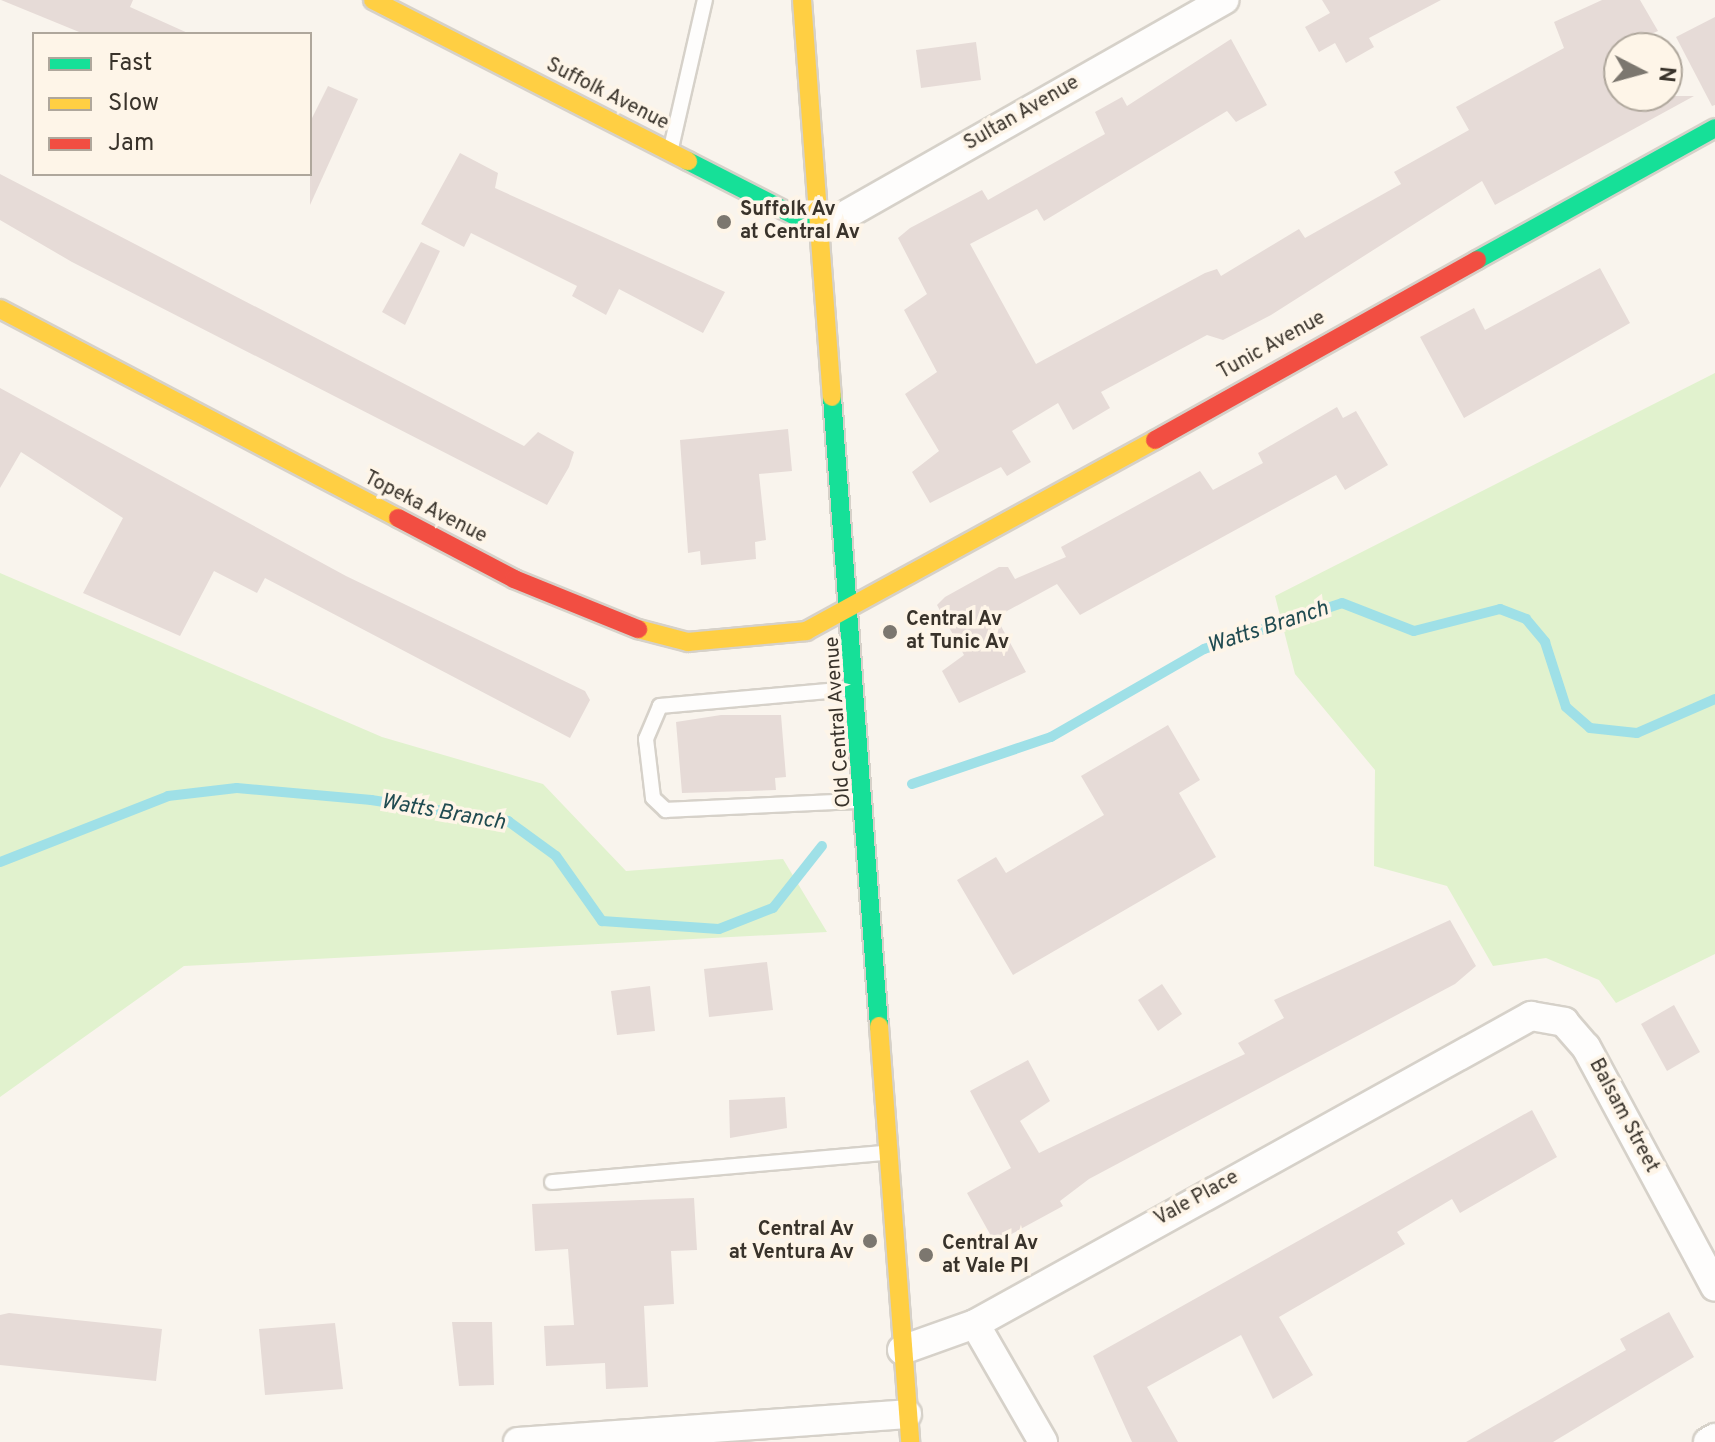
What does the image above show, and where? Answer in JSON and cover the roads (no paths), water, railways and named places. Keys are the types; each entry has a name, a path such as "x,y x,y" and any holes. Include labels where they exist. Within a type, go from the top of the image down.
{"street":[{"name":"Suffolk Avenue","path":"373,0 821,229"},
{"name":"Old Central Avenue","path":"802,0 853,608 909,1428"},
{"name":"Sultan Avenue","path":"821,229 1178,13 1224,0"},
{"name":"Tunic Avenue","path":"853,608 1715,128"},
{"name":"Topeka Avenue","path":"0,309 514,579 613,623 660,637 723,643 806,631 853,608"},
{"name":"Balsam Street","path":"1487,1036 1531,1016 1574,1031 1715,1287"},
{"name":"Vale Place","path":"902,1350 975,1324 1487,1036"},
{"path":"975,1324 1043,1442"},
{"path":"518,1442 909,1428"},
{"path":"1708,1442 1715,1438"}],"lane":[{"path":"670,153 705,0"},
{"path":"858,688 660,706 646,739 653,798 666,810 866,801"},
{"path":"552,1182 890,1153"}],"waterway":[{"name":"Watts Branch","path":"912,784 1051,737 1204,649 1342,603 1414,631 1500,609 1526,619 1545,642 1566,707 1590,728 1637,733 1715,699"},
{"name":"Watts Branch","path":"0,862 168,796 237,788 371,800 508,821 556,856 602,921 719,929 773,908 822,846"}],"place":[{"name":"Suffolk Av at Central Av","path":"724,222"},
{"name":"Central Av at Tunic Av","path":"890,632"},
{"name":"Central Av at Ventura Av","path":"870,1241"},
{"name":"Central Av at Vale Pl","path":"926,1255"}]}
